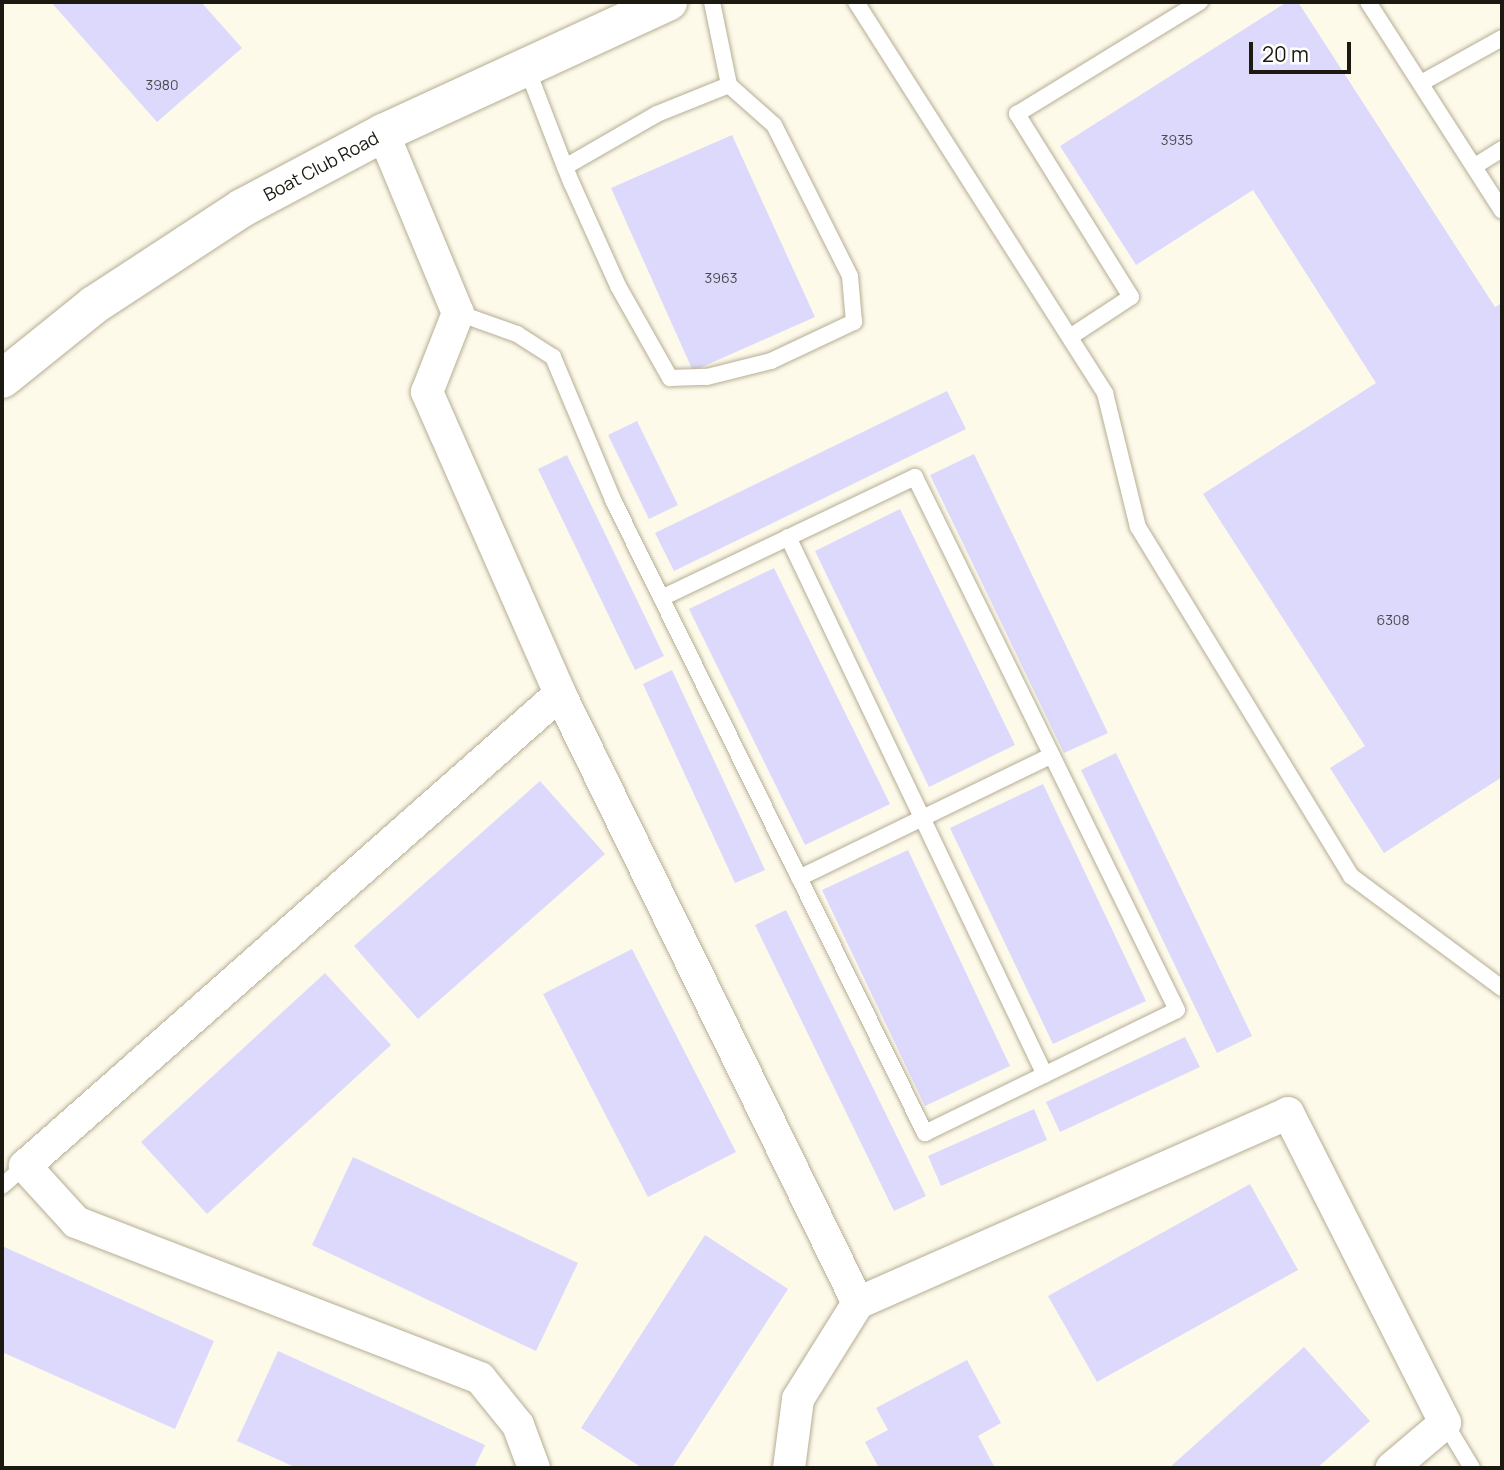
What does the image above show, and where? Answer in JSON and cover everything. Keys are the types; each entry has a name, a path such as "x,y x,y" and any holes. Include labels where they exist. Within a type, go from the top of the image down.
{"main road":[{"name":"Boat Club Road","path":"2,379 189,241 383,133 668,2"}],"street":[{"path":"383,133 458,313 427,392 560,694 858,1303"},
{"path":"534,1468 519,1426 480,1378 76,1222 13,1176 560,694"},
{"path":"789,1468 798,1399 858,1303 1288,1113 1445,1423 1392,1468"}],"lane":[{"path":"526,66 565,167 618,286 670,378 708,377 771,361 854,322 850,276 774,125 729,85 712,2"},
{"path":"856,2 1105,393 1138,527 1351,876 1502,988"},
{"path":"1070,337 1131,297 1017,114 1200,2"},
{"path":"1368,2 1423,82 1502,211"},
{"path":"1423,82 1502,38"},
{"path":"565,167 657,114 729,85"},
{"path":"1475,166 1502,149"},
{"path":"458,313 517,334 553,357 662,598 925,1133 1177,1010 915,477 662,598"},
{"path":"788,537 1045,1075"},
{"path":"799,878 1052,755"},
{"path":"1445,1423 1472,1468"}],"building":[{"path":"51,2 201,2 242,48 157,122"},
{"path":"1287,2 1298,2 1495,307 1502,303 1502,777 1384,853 1330,768 1365,746 1203,494 1376,383 1253,190 1136,265 1060,146"},
{"path":"732,135 815,317 693,371 611,188"},
{"path":"947,391 966,429 674,571 655,533"},
{"path":"637,421 678,505 649,519 608,435"},
{"path":"974,454 1108,733 1064,753 930,475"},
{"path":"567,455 664,656 635,670 538,469"},
{"path":"900,509 1015,745 929,787 815,551"},
{"path":"774,568 890,804 805,845 689,609"},
{"path":"672,670 765,870 735,883 643,684"},
{"path":"1116,753 1252,1036 1217,1053 1081,770"},
{"path":"540,781 605,854 418,1019 354,946"},
{"path":"1043,784 1146,1001 1053,1044 950,828"},
{"path":"908,850 1010,1066 925,1106 822,890"},
{"path":"786,910 926,1196 894,1211 755,925"},
{"path":"632,949 736,1152 648,1197 543,994"},
{"path":"325,973 391,1045 207,1214 141,1142"},
{"path":"1185,1037 1200,1067 1060,1132 1046,1102"},
{"path":"1034,1109 1047,1140 941,1186 928,1156"},
{"path":"353,1157 578,1263 536,1351 312,1245"},
{"path":"1250,1184 1298,1270 1097,1382 1048,1296"},
{"path":"705,1235 788,1289 672,1468 642,1468 581,1428"},
{"path":"2,1246 214,1341 175,1429 2,1352"},
{"path":"1304,1347 1370,1421 1317,1468 1169,1468"},
{"path":"278,1351 485,1445 474,1468 297,1468 237,1441"},
{"path":"967,1360 1001,1423 978,1436 995,1468 879,1468 865,1442 888,1430 876,1408"}]}
